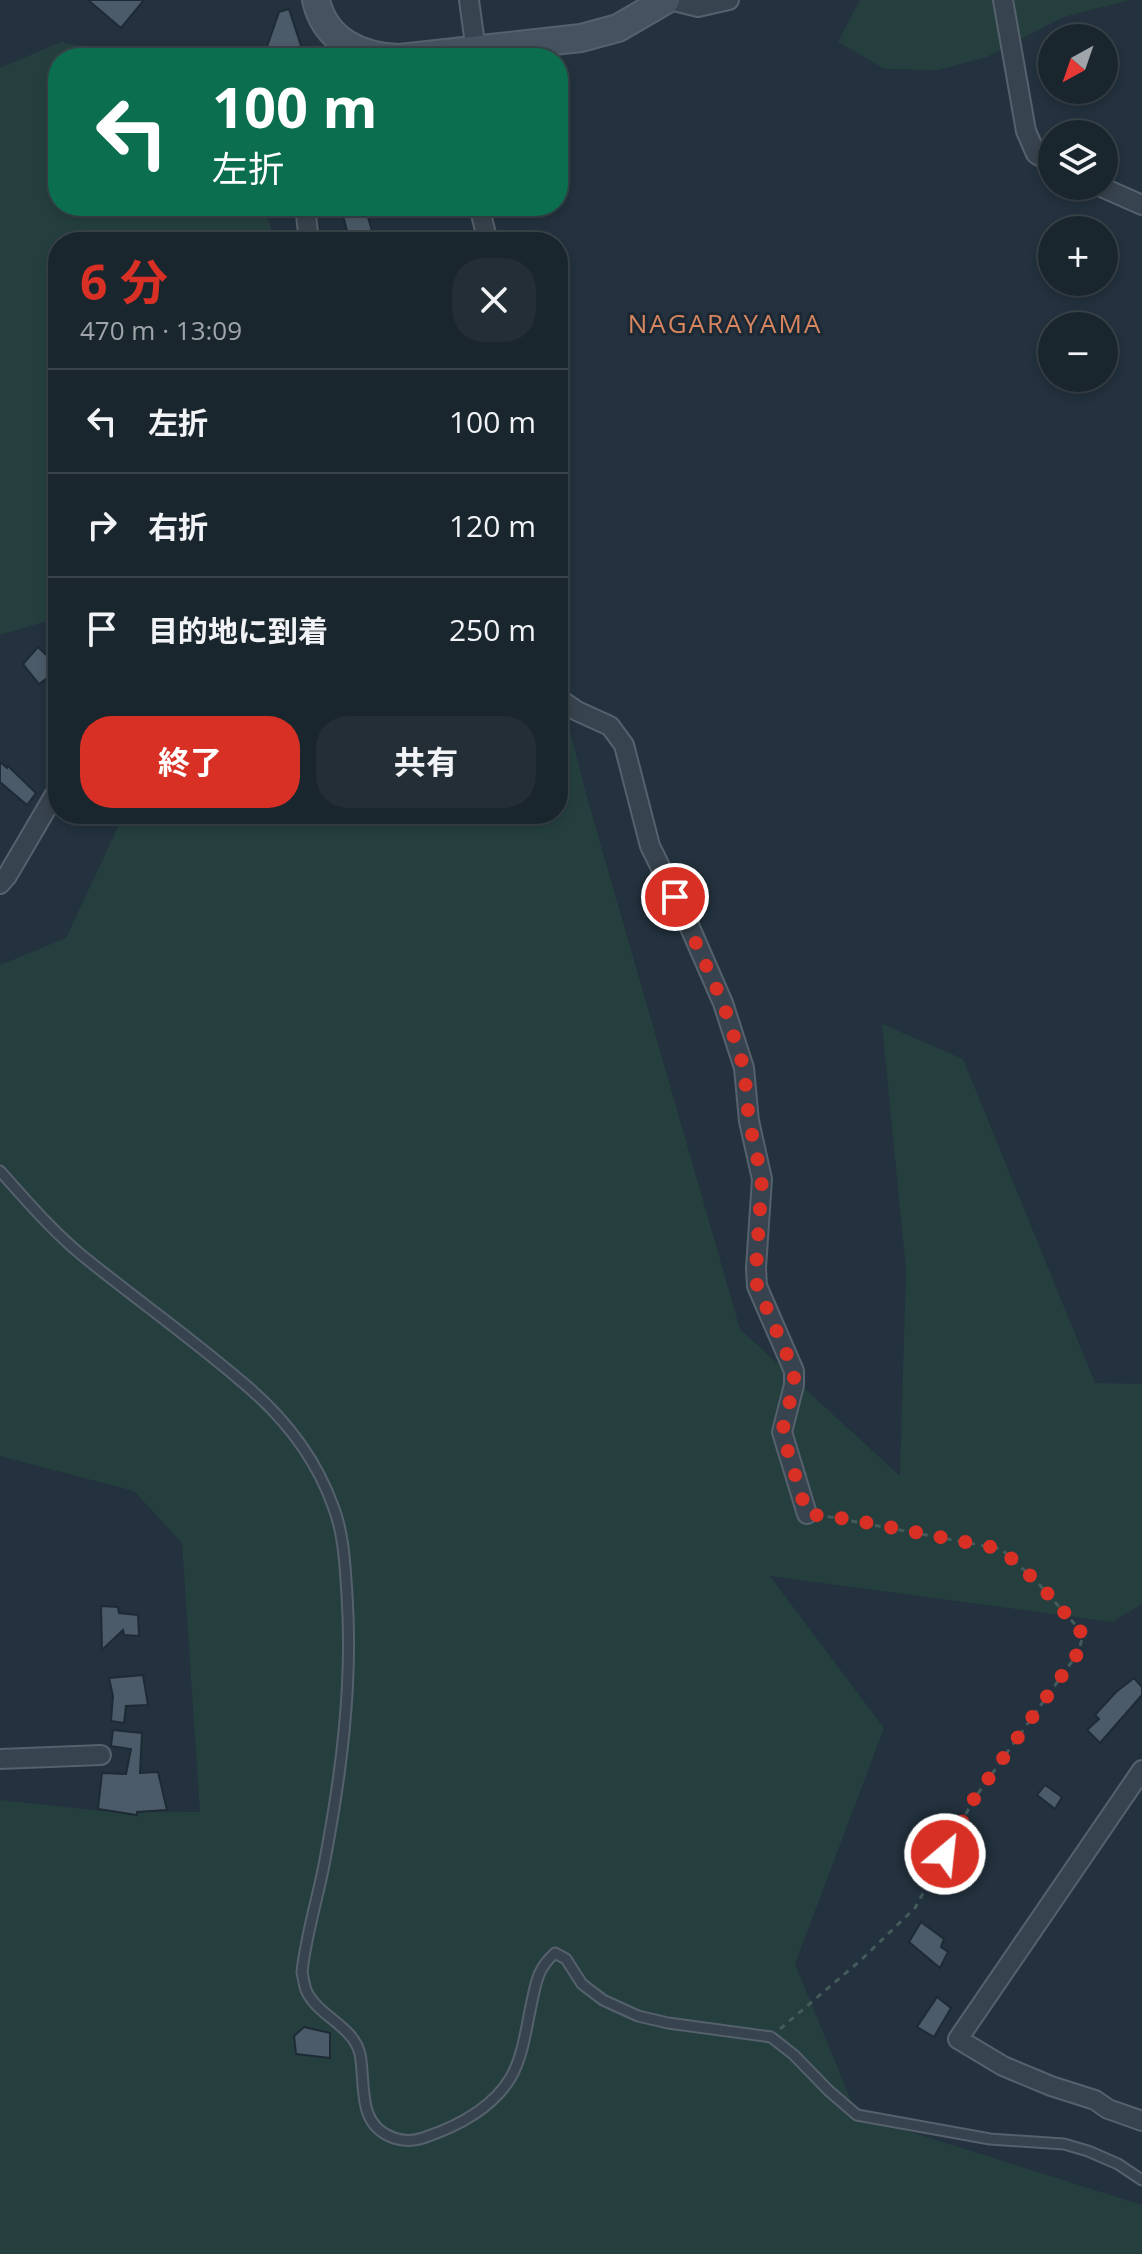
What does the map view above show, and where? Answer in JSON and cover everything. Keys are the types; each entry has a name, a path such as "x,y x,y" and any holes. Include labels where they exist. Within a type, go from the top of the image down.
{"street":[{"path":"316,0 331,32 348,48"},
{"path":"469,0 489,48"},
{"path":"517,48 581,38 618,28 668,0 698,7 729,0"},
{"path":"1003,0 1026,131 1038,155"},
{"path":"1118,194 1142,205"},
{"path":"568,705 610,726 624,745 650,846 723,1003 744,1068 749,1121 762,1179 757,1286 794,1371 794,1385 782,1432 807,1514"},
{"path":"0,884 48,806"},
{"path":"0,1759 101,1755"},
{"path":"1142,1770 958,2039 1003,2066 1142,2121"}],"lane":[{"path":"0,1171 40,1216 84,1257 241,1381 277,1414 320,1474 334,1506 342,1533 347,1588 347,1709 340,1774 302,1972 311,1998 352,2037 359,2052 365,2112 385,2134 417,2141 452,2128 493,2100 511,2077 521,2053 542,1964 555,1953 566,1959 582,1984 603,2000 638,2016 771,2037 857,2115 990,2139 1064,2144 1098,2155 1142,2180"}],"path":[{"path":"771,2037 861,1960 915,1908 974,1799 1078,1653 1082,1639 1080,1630 1058,1605 1001,1549 807,1514"}],"green space":[{"path":"860,0 1130,0 1063,17 1050,24 1038,24 1038,30 987,57 938,70 885,69 838,42"},
{"path":"61,42 92,48 48,48 48,216 267,216 272,232 48,232 48,621 0,635 0,68"},
{"path":"568,722 740,1329 900,1476 906,1270 882,1024 963,1059 1095,1383 1142,1384 1142,1604 1112,1622 770,1576 884,1728 795,1964 857,2115 1142,2205 1142,2254 0,2254 0,1800 103,1811 200,1812 182,1543 134,1491 0,1456 0,965 66,938 119,824 568,824"}],"building":[{"path":"88,0 144,0 121,28"},
{"path":"289,9 302,48 266,48 279,12"},
{"path":"343,216 368,216 372,232 347,232"},
{"path":"38,647 48,656 48,677 39,684 23,664"},
{"path":"0,762 36,793 27,805 0,782"},
{"path":"101,1606 118,1607 119,1613 138,1615 139,1636 124,1635 123,1630 102,1650"},
{"path":"143,1675 148,1705 126,1706 124,1723 111,1721 113,1696 109,1678"},
{"path":"1134,1678 1142,1687 1142,1695 1100,1743 1087,1730 1099,1719 1095,1715"},
{"path":"113,1730 142,1733 140,1773 158,1772 167,1810 137,1812 137,1815 98,1809 102,1773 126,1774 131,1749 111,1746"},
{"path":"1045,1785 1062,1797 1055,1809 1037,1795"},
{"path":"921,1922 944,1939 941,1947 948,1952 940,1968 909,1942"},
{"path":"937,1997 951,2008 934,2037 917,2027"},
{"path":"304,2027 330,2033 330,2058 296,2054 294,2036"}],"district":[{"name":"NAGARAYAMA","path":"725,324"}],"route":[{"path":"675,897 723,1003 744,1068 749,1121 762,1179 757,1286 790,1355 794,1371 794,1385 782,1432 807,1514 1001,1549 1038,1583 1080,1630 1082,1639 1078,1653 974,1799 945,1854"}]}
